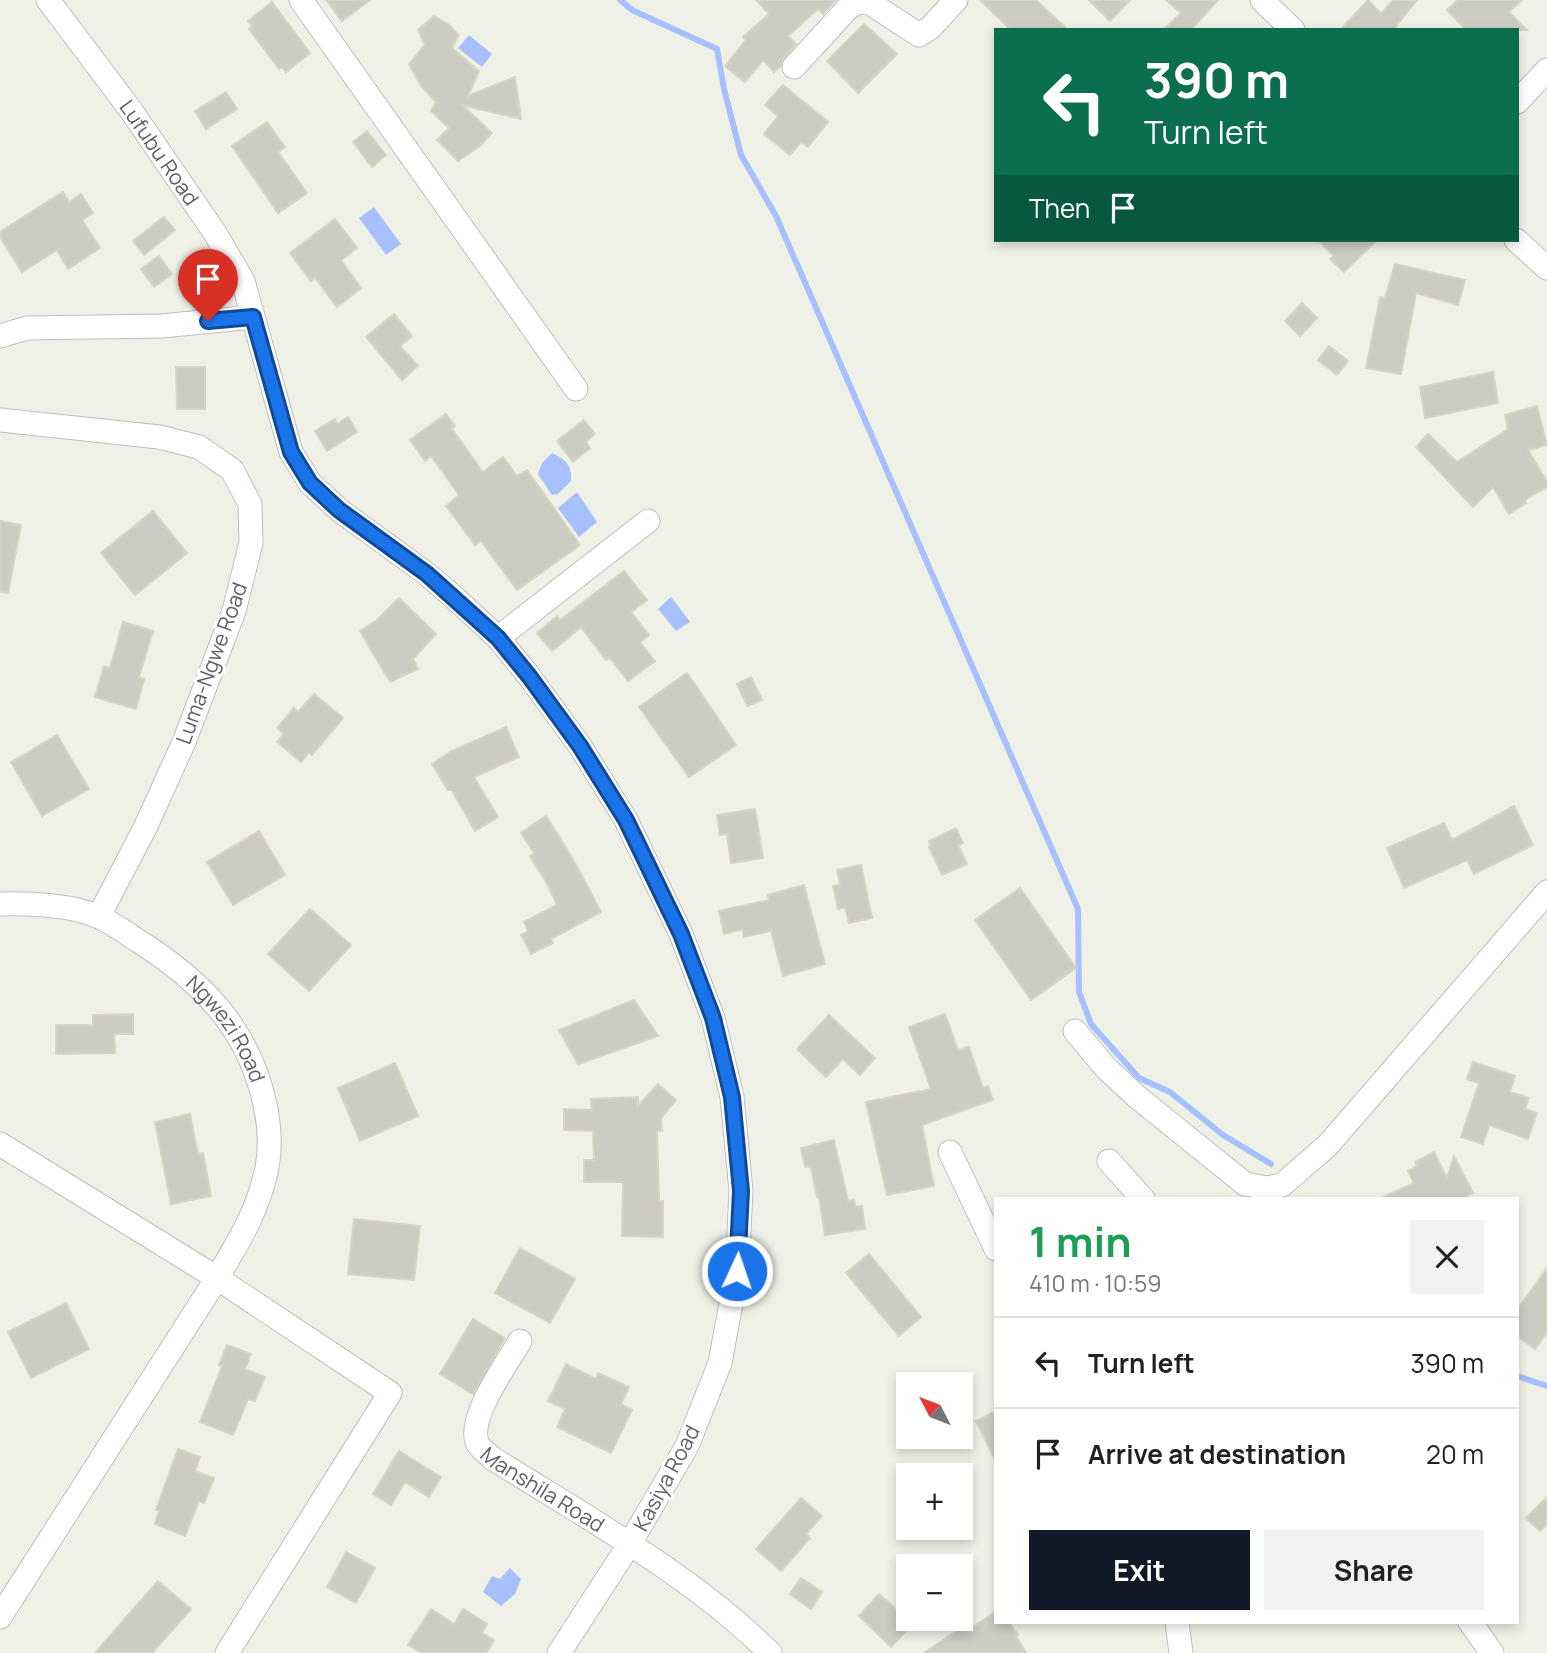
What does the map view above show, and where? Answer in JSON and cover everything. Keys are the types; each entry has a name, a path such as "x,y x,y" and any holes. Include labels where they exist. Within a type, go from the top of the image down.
{"street":[{"name":"Lufubu Road","path":"48,0 130,109 215,233 243,281 253,317"},
{"path":"301,0 576,389"},
{"path":"794,67 848,8 859,2 870,3 919,35 956,0"},
{"path":"1262,0 1291,28"},
{"path":"1519,100 1547,70"},
{"path":"1518,242 1547,268"},
{"path":"0,336 27,328 162,326 253,317"},
{"name":"Kasiya Road","path":"253,317 291,452 310,483 339,510 427,574 498,638 580,746 626,820 681,934 713,1018 732,1097 741,1191 737,1271 720,1363 687,1446 629,1545 559,1653"},
{"name":"Luma-Ngwe Road","path":"0,420 159,437 199,447 232,470 250,504 251,543 234,611 184,742 145,828 99,916"},
{"path":"498,638 648,521"},
{"path":"1075,1031 1106,1068 1136,1096 1245,1184 1268,1188 1282,1185 1328,1146 1547,892"},
{"name":"Ngwezi Road","path":"0,904 29,903 99,916 162,957 206,993 236,1029 258,1074 268,1120 267,1166 251,1221 0,1617"},
{"path":"0,1143 217,1278 390,1394 227,1653"},
{"path":"950,1152 994,1245"},
{"path":"1110,1161 1141,1197"},
{"name":"Manshila Road","path":"520,1341 474,1427 477,1444 492,1458 629,1545 737,1620 770,1653"},
{"path":"1177,1624 1181,1653"},
{"path":"1471,1624 1492,1653"}],"water":[{"path":"469,35 492,54 482,67 458,48"},
{"path":"374,207 401,244 386,255 359,218"},
{"path":"552,453 567,464 571,481 558,494 552,495 538,474 542,463"},
{"path":"577,492 597,522 579,537 558,508"},
{"path":"671,597 690,622 676,631 658,609"},
{"path":"510,1568 521,1579 515,1594 501,1606 483,1592 492,1576 500,1579"}],"building":[{"path":"326,0 370,0 342,21"},
{"path":"756,0 836,0 823,14 818,9 788,36 796,44 780,67 774,72 763,60 745,82 725,66 746,40 743,37 769,14"},
{"path":"980,0 1036,0 1066,28 1009,28"},
{"path":"1089,0 1130,0 1110,21"},
{"path":"1166,0 1218,0 1193,28 1165,28 1181,13"},
{"path":"1368,0 1381,14 1393,0 1417,0 1396,28 1342,28"},
{"path":"1458,0 1522,0 1509,12 1527,30 1464,28 1447,10"},
{"path":"272,2 310,53 286,72 282,67 279,69 249,29 252,27 248,21"},
{"path":"434,16 448,24 459,35 452,48 479,71 468,96 515,77 521,119 462,105 492,133 480,146 458,161 437,140 449,128 431,111 436,102 421,86 409,64 425,45 418,30"},
{"path":"864,24 897,54 858,93 827,61"},
{"path":"783,85 828,122 808,147 801,142 790,155 764,134 778,116 765,105"},
{"path":"226,92 237,109 206,129 195,111"},
{"path":"267,122 285,147 278,152 307,193 278,213 232,146"},
{"path":"367,131 386,155 372,167 353,142"},
{"path":"63,192 69,202 81,194 93,213 82,220 100,248 68,269 57,250 22,272 0,237 0,232"},
{"path":"164,217 175,230 144,255 133,241"},
{"path":"335,219 357,248 341,260 361,288 337,307 315,278 311,281 290,253"},
{"path":"1320,242 1375,242 1344,272 1330,259 1334,256"},
{"path":"159,256 172,274 154,287 141,269"},
{"path":"1395,264 1465,280 1458,305 1416,293 1401,374 1366,368 1380,297 1385,298"},
{"path":"1302,303 1317,318 1300,336 1285,321"},
{"path":"394,314 412,336 400,346 418,366 402,380 366,337"},
{"path":"1329,346 1348,361 1337,375 1318,360"},
{"path":"176,367 205,367 205,409 177,409"},
{"path":"1493,372 1498,403 1425,418 1420,387"},
{"path":"1537,406 1547,445 1528,450 1547,481 1547,487 1525,500 1526,503 1509,514 1493,487 1473,507 1416,447 1428,434 1457,462 1508,429 1505,415"},
{"path":"446,414 455,426 452,429 483,472 503,457 517,476 527,470 580,545 517,590 481,541 475,545 446,506 459,495 431,456 425,461 410,440"},
{"path":"348,417 357,432 327,451 315,431 335,419 337,424"},
{"path":"584,420 595,434 586,442 590,448 573,462 557,441"},
{"path":"153,511 187,553 135,595 101,553"},
{"path":"0,521 21,525 8,593 0,592"},
{"path":"624,571 647,600 631,612 649,635 640,642 655,661 628,681 610,658 606,660 581,627 552,651 537,633 557,616 560,620"},
{"path":"399,598 436,634 413,659 418,669 390,682 360,631 377,620"},
{"path":"123,622 153,631 139,677 144,679 136,709 95,697 104,666 110,668"},
{"path":"687,673 736,745 689,777 639,707"},
{"path":"751,677 762,700 747,706 737,684"},
{"path":"314,694 343,718 312,755 309,752 301,762 277,742 284,734 277,728 294,708 298,712"},
{"path":"506,727 519,757 474,777 498,817 475,831 451,789 448,790 432,764 452,751"},
{"path":"57,735 89,789 42,816 11,762"},
{"path":"1514,806 1533,845 1474,874 1467,860 1404,888 1387,848 1444,823 1452,840"},
{"path":"755,809 763,858 731,863 727,834 720,835 717,815"},
{"path":"546,816 601,912 551,939 553,943 531,954 521,935 528,931 524,922 557,905 530,856 534,853 521,833"},
{"path":"956,828 963,843 958,845 967,864 942,875 929,847 929,841"},
{"path":"259,831 285,875 233,905 207,862"},
{"path":"861,865 872,918 849,923 845,907 838,909 833,886 840,884 837,870"},
{"path":"804,885 825,964 783,976 771,931 744,937 743,929 724,934 719,911 769,900 768,895"},
{"path":"1020,888 1076,968 1031,1000 975,920"},
{"path":"310,909 351,945 309,991 268,954"},
{"path":"634,1000 658,1036 578,1064 559,1030"},
{"path":"133,1014 133,1034 114,1034 115,1053 56,1054 56,1025 93,1025 93,1015"},
{"path":"945,1014 958,1050 969,1047 983,1088 988,1086 993,1100 922,1125 934,1186 887,1195 866,1102 931,1089 909,1027"},
{"path":"829,1015 875,1058 860,1075 843,1059 826,1077 797,1049"},
{"path":"1473,1062 1515,1076 1510,1092 1529,1098 1525,1109 1537,1113 1528,1139 1489,1125 1483,1144 1461,1137 1479,1083 1467,1079"},
{"path":"395,1063 418,1116 360,1141 338,1088"},
{"path":"658,1084 676,1100 661,1118 662,1131 657,1131 663,1237 622,1236 623,1182 584,1182 584,1160 594,1160 593,1131 564,1130 564,1109 592,1110 591,1099 638,1097 638,1106"},
{"path":"190,1114 198,1154 203,1153 211,1196 171,1204 155,1122"},
{"path":"834,1140 848,1201 854,1200 856,1207 862,1206 865,1229 825,1235 811,1167 805,1167 801,1148"},
{"path":"1434,1152 1447,1178 1454,1156 1473,1193 1465,1197 1383,1197 1414,1183 1408,1171 1417,1166 1415,1162"},
{"path":"354,1219 420,1226 414,1280 348,1274"},
{"path":"520,1248 575,1279 550,1323 495,1293"},
{"path":"869,1254 921,1317 899,1336 846,1273"},
{"path":"1547,1268 1547,1333 1535,1349 1519,1337 1519,1307"},
{"path":"66,1303 89,1349 31,1378 8,1332"},
{"path":"473,1319 505,1338 473,1394 440,1374"},
{"path":"227,1345 251,1354 245,1369 265,1377 255,1401 248,1399 233,1435 200,1422 222,1366 219,1365"},
{"path":"566,1364 596,1379 598,1373 629,1387 621,1404 632,1410 611,1453 557,1427 565,1409 548,1401"},
{"path":"994,1412 994,1458 976,1421"},
{"path":"178,1449 200,1457 195,1471 214,1478 204,1503 199,1501 185,1536 155,1524 159,1511 156,1510"},
{"path":"399,1451 441,1477 429,1497 405,1482 391,1505 373,1494"},
{"path":"1547,1497 1547,1524 1540,1531 1526,1518"},
{"path":"801,1498 822,1516 806,1534 810,1538 781,1571 756,1549"},
{"path":"346,1552 375,1568 356,1603 327,1587"},
{"path":"801,1578 822,1592 811,1609 790,1594"},
{"path":"158,1581 191,1609 152,1653 95,1653"},
{"path":"879,1594 896,1609 896,1631 906,1631 891,1647 859,1616"},
{"path":"431,1609 454,1624 463,1609 487,1624 482,1633 494,1640 486,1653 422,1653 408,1645"},
{"path":"994,1612 994,1624 1010,1624 1026,1653 924,1653 956,1631 973,1631 973,1627"}],"waterway":[{"path":"620,0 632,10 717,49 741,155 776,216 1078,909 1079,992 1091,1024 1139,1078 1170,1092 1223,1135 1271,1164"},
{"path":"1519,1377 1547,1386"}],"route":[{"path":"208,321 253,317 291,452 310,483 339,510 427,574 498,638 580,746 626,820 681,934 713,1018 732,1097 741,1191 737,1271"}]}
